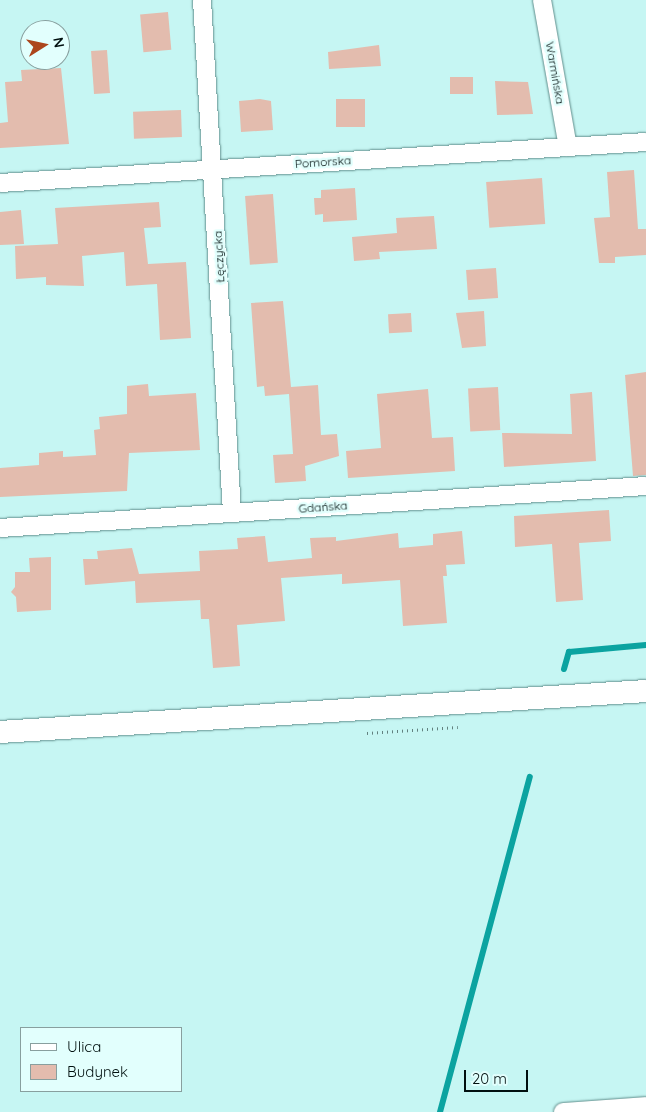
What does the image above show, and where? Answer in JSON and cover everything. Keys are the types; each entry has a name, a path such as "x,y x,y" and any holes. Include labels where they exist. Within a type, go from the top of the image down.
{"street":[{"name":"Łęczycka","path":"202,0 214,169 232,513"},
{"name":"Warmińska","path":"542,0 568,147"},
{"name":"Pomorska","path":"0,183 646,142"},
{"name":"Gdańska","path":"0,528 646,486"},
{"path":"0,732 646,691"},
{"path":"563,1112 646,1106"}],"building":[{"path":"168,12 171,50 143,52 140,14"},
{"path":"379,45 381,66 329,69 328,52"},
{"path":"107,50 110,93 94,94 91,51"},
{"path":"21,70 61,70 69,144 0,148 0,123 8,122 5,82 22,81"},
{"path":"450,77 473,77 473,94 450,94"},
{"path":"495,81 528,82 533,114 497,115"},
{"path":"260,99 271,101 273,130 241,132 239,101"},
{"path":"336,99 365,99 365,127 336,127"},
{"path":"181,110 182,137 134,139 133,112"},
{"path":"634,170 638,229 646,229 646,255 615,257 615,263 599,263 594,218 610,217 607,172"},
{"path":"542,178 545,224 489,228 486,182"},
{"path":"355,188 357,220 323,222 323,214 315,215 314,198 321,198 321,190"},
{"path":"273,194 278,263 250,265 245,196"},
{"path":"159,202 161,227 144,228 148,264 186,262 191,338 160,340 157,284 126,286 124,252 82,256 84,286 46,285 46,277 16,279 15,246 58,244 55,208"},
{"path":"21,210 24,244 0,245 0,212"},
{"path":"434,216 437,249 379,252 380,259 354,261 352,237 397,233 396,218"},
{"path":"496,268 498,298 468,300 466,270"},
{"path":"283,301 291,387 318,385 321,435 337,434 339,456 305,466 306,481 275,483 273,455 293,454 289,394 265,396 264,386 257,387 251,303"},
{"path":"484,311 486,346 462,348 456,313"},
{"path":"411,313 412,332 389,333 388,314"},
{"path":"646,372 646,475 633,476 625,375"},
{"path":"148,384 149,396 196,393 200,450 129,453 127,491 0,497 0,468 39,465 39,453 63,451 63,457 96,455 94,430 100,429 99,417 127,414 127,386"},
{"path":"498,387 500,430 470,432 468,389"},
{"path":"428,389 432,438 453,437 455,471 348,478 346,451 381,448 377,394"},
{"path":"592,392 596,461 504,467 502,433 572,434 570,394"},
{"path":"609,510 611,541 579,543 583,600 556,602 552,544 515,547 514,516"},
{"path":"462,531 465,564 446,565 447,576 443,576 447,623 403,626 400,580 342,584 342,574 281,578 285,621 237,625 240,666 213,668 209,619 201,619 200,600 136,603 135,581 85,585 83,559 98,559 97,551 132,548 139,574 200,571 199,551 238,549 237,538 265,536 268,562 312,558 310,538 336,537 336,541 398,533 399,548 433,545 433,534"},
{"path":"51,557 51,610 17,612 16,597 11,592 15,587 15,572 30,572 29,558"}],"waterway":[{"path":"564,669 569,652 646,645"},
{"path":"440,1112 530,777"}]}
